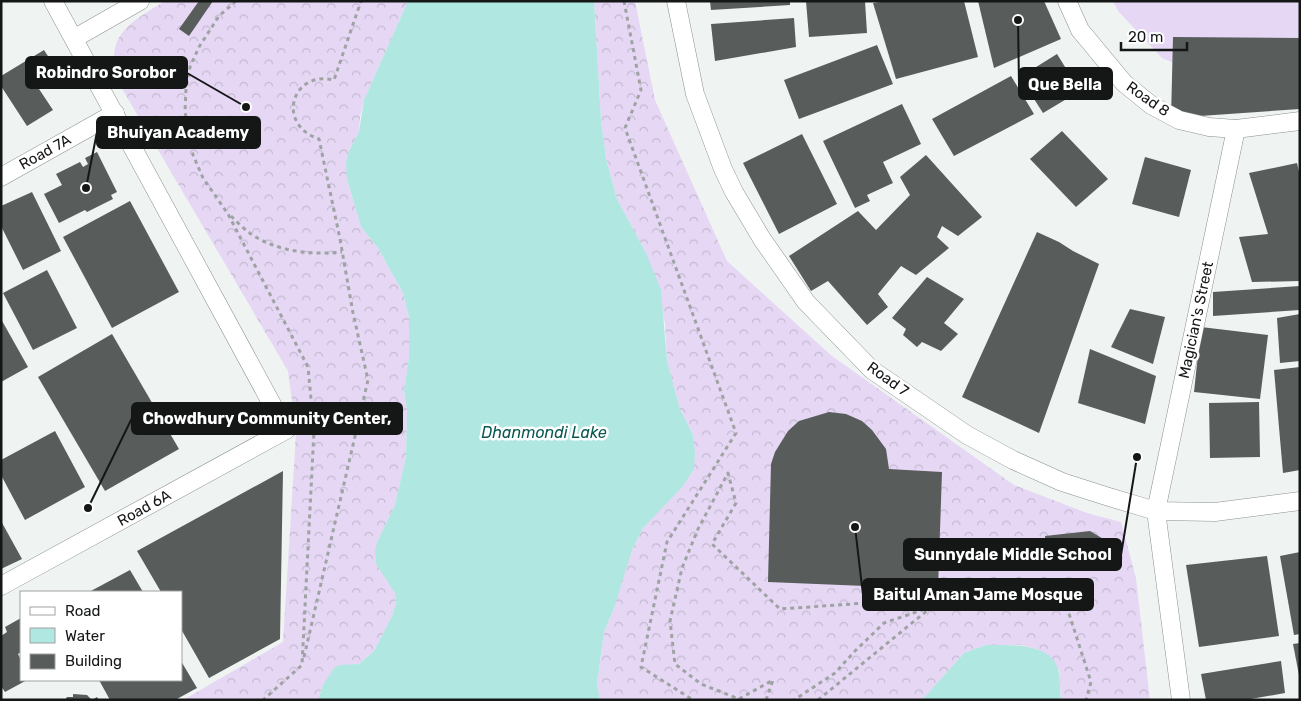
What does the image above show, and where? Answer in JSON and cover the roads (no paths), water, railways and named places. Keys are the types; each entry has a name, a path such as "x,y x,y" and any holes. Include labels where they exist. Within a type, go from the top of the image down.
{"street":[{"path":"53,1 115,113"},
{"path":"75,38 140,1"},
{"name":"Road 7","path":"676,1 695,94 723,169 762,239 806,302 872,370 967,435 1012,460 1062,482 1156,511 1215,512 1300,501"},
{"name":"Road 8","path":"1067,1 1080,30 1102,59 1124,83 1151,105 1179,120 1209,127 1236,130 1300,121"},
{"name":"Road 7A","path":"1,177 115,113"},
{"name":"Road 6A","path":"1,586 286,430 115,113"},
{"name":"Magician's Street","path":"1181,700 1156,511 1236,130"}],"water":[{"name":"Dhanmondi Lake","path":"408,1 594,1 601,120 606,159 617,199 646,253 661,290 667,361 680,409 693,435 695,453 694,469 683,486 643,528 632,550 614,608 604,632 597,683 600,700 318,700 323,685 334,668 340,665 359,664 374,651 396,604 395,593 376,564 375,550 395,505 406,456 407,409 404,391 409,357 409,317 403,293 378,248 361,227 347,179 346,163 349,151 359,132 364,100"},
{"path":"986,645 1016,645 1047,654 1054,660 1058,669 1061,700 922,700 964,653"}],"place":[{"name":"Que Bella","path":"1018,20"},
{"name":"Robindro Sorobor","path":"246,107"},
{"name":"Bhuiyan Academy","path":"86,188"},
{"name":"Sunnydale Middle School","path":"1137,457"},
{"name":"Chowdhury Community Center,","path":"88,508"},
{"name":"Baitul Aman Jame Mosque","path":"855,527"}]}
